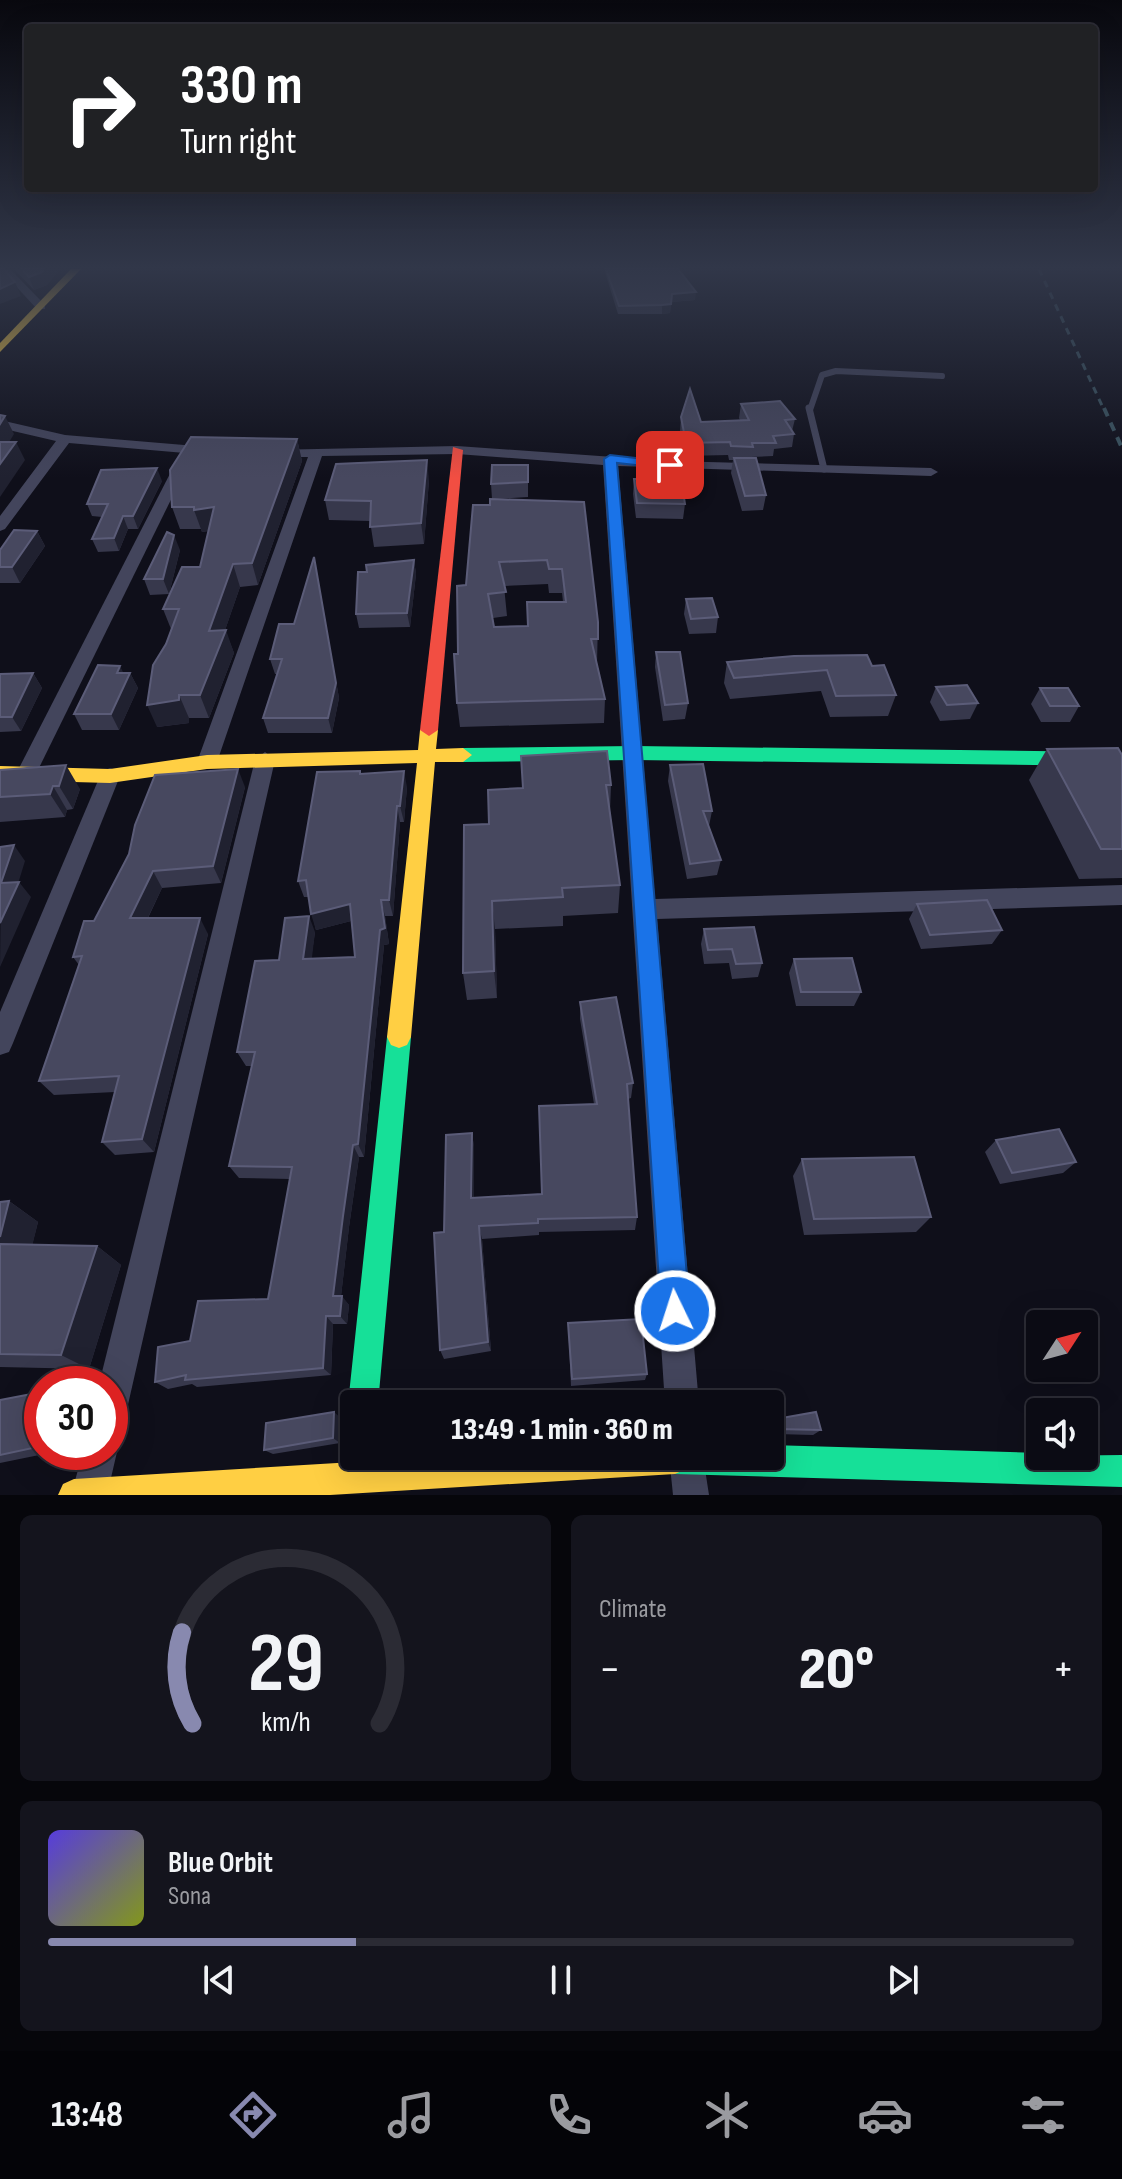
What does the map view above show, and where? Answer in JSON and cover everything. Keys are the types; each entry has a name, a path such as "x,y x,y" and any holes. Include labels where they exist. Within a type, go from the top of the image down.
{"street":[{"path":"0,424 65,439 188,451 220,451"},
{"path":"0,526 65,439"},
{"path":"252,452 316,454 457,450 670,465 931,472"},
{"path":"364,1390 457,450"},
{"path":"26,774 188,451"},
{"path":"207,762 316,454"},
{"path":"610,459 635,753 681,1390"},
{"path":"0,773 110,776 207,762 635,753 1111,759 1122,763"},
{"path":"120,1366 265,760"},
{"path":"0,1043 110,776"},
{"path":"646,909 1122,895"},
{"path":"784,1460 1122,1471"},
{"path":"74,1495 340,1468"},
{"path":"89,1495 95,1470"},
{"path":"688,1470 691,1495"}],"lane":[{"path":"824,469 809,407 822,375 836,371 942,376"}],"building":[{"path":"690,389 701,422 749,420 741,404 780,401 795,419 785,420 794,434 773,436 776,443 752,443 753,447 731,446 730,442 686,443 681,417"},
{"path":"191,437 297,439 252,563 233,564 209,631 226,630 200,695 179,695 179,700 147,705 153,665 166,644 179,609 163,609 182,567 200,567 214,507 194,510 194,507 172,507 170,470"},
{"path":"0,442 16,442 0,464"},
{"path":"734,458 756,458 766,495 745,496"},
{"path":"427,460 421,523 370,527 371,501 325,500 336,464"},
{"path":"492,465 528,465 528,482 491,484"},
{"path":"638,465 679,466 685,504 637,503 634,479 639,479"},
{"path":"157,468 133,516 123,516 114,538 92,539 108,504 87,504 101,470"},
{"path":"490,499 584,502 598,622 598,639 591,639 605,699 457,703 454,654 458,654 457,586 466,585 473,505 490,505","holes":["547,560 549,569 562,569 566,602 527,602 528,626 494,627 488,594 506,592 499,562"]},
{"path":"14,530 37,531 12,567 0,567 0,550"},
{"path":"167,532 174,535 163,579 144,579"},
{"path":"314,557 336,683 328,718 263,718 282,659 270,659 279,624 294,624"},
{"path":"414,560 407,613 356,614 358,572 367,572 366,565"},
{"path":"712,598 718,617 691,619 686,599"},
{"path":"656,652 680,652 688,703 665,705"},
{"path":"867,655 872,666 884,665 896,695 836,696 827,670 734,678 727,662 794,656"},
{"path":"98,665 120,666 117,673 130,673 111,714 74,714"},
{"path":"33,673 12,717 0,717 0,674"},
{"path":"967,685 978,703 947,705 936,687"},
{"path":"1040,688 1068,688 1079,706 1050,706"},
{"path":"1118,748 1122,755 1122,849 1101,849 1047,749"},
{"path":"607,751 611,785 606,785 620,885 562,888 563,897 492,901 494,971 463,973 464,825 489,824 488,790 523,788 521,756"},
{"path":"703,764 712,811 703,811 721,860 690,864 670,765"},
{"path":"66,765 59,786 53,786 50,794 0,797 0,770"},
{"path":"238,769 213,866 153,871 130,918 200,918 142,1139 102,1142 119,1076 39,1081 82,956 73,957 84,921 94,921 129,854 135,825 155,775"},
{"path":"360,771 360,774 404,771 400,806 397,806 389,900 381,900 385,928 380,930 358,1144 353,1145 333,1296 342,1296 340,1316 326,1316 323,1368 185,1380 186,1375 155,1382 158,1347 190,1341 198,1301 268,1299 292,1167 229,1166 255,1052 237,1052 255,961 279,960 285,918 309,916 303,959 355,957 350,904 311,914 306,880 298,881 317,772"},
{"path":"14,845 1,883 19,882 0,923 0,847"},
{"path":"987,900 1002,930 930,935 917,904"},
{"path":"754,927 762,963 736,964 732,949 708,950 704,929"},
{"path":"852,958 861,992 801,992 794,959"},
{"path":"616,997 633,1083 627,1084 637,1217 538,1219 538,1223 479,1226 488,1342 440,1350 434,1233 444,1232 446,1135 472,1133 471,1198 542,1194 539,1106 597,1104 580,1002"},
{"path":"1059,1129 1076,1162 1012,1173 996,1140"},
{"path":"914,1157 931,1217 814,1219 802,1159"},
{"path":"9,1201 0,1237 0,1202"},
{"path":"0,1244 97,1246 61,1355 0,1354"},
{"path":"641,1319 647,1374 572,1379 568,1323"},
{"path":"24,1395 24,1450 0,1455 0,1400"},
{"path":"334,1412 333,1438 264,1450 266,1423"},
{"path":"816,1412 821,1430 784,1429 784,1418"}],"railway":[{"path":"1071,339 1104,410"},
{"path":"1104,408 1122,448"}],"traffic: fast":[{"path":"463,755 635,753 1111,759 1122,763"},
{"path":"364,1390 399,1037"},
{"path":"784,1461 1122,1471"}],"traffic: slow":[{"path":"0,349 10,339"},
{"path":"399,1037 429,730"},
{"path":"0,773 110,776 207,762 463,755"},
{"path":"74,1495 480,1470"}],"traffic: jam":[{"path":"429,730 457,450"}],"route":[{"path":"670,465 610,459 635,753 675,1311"}]}
